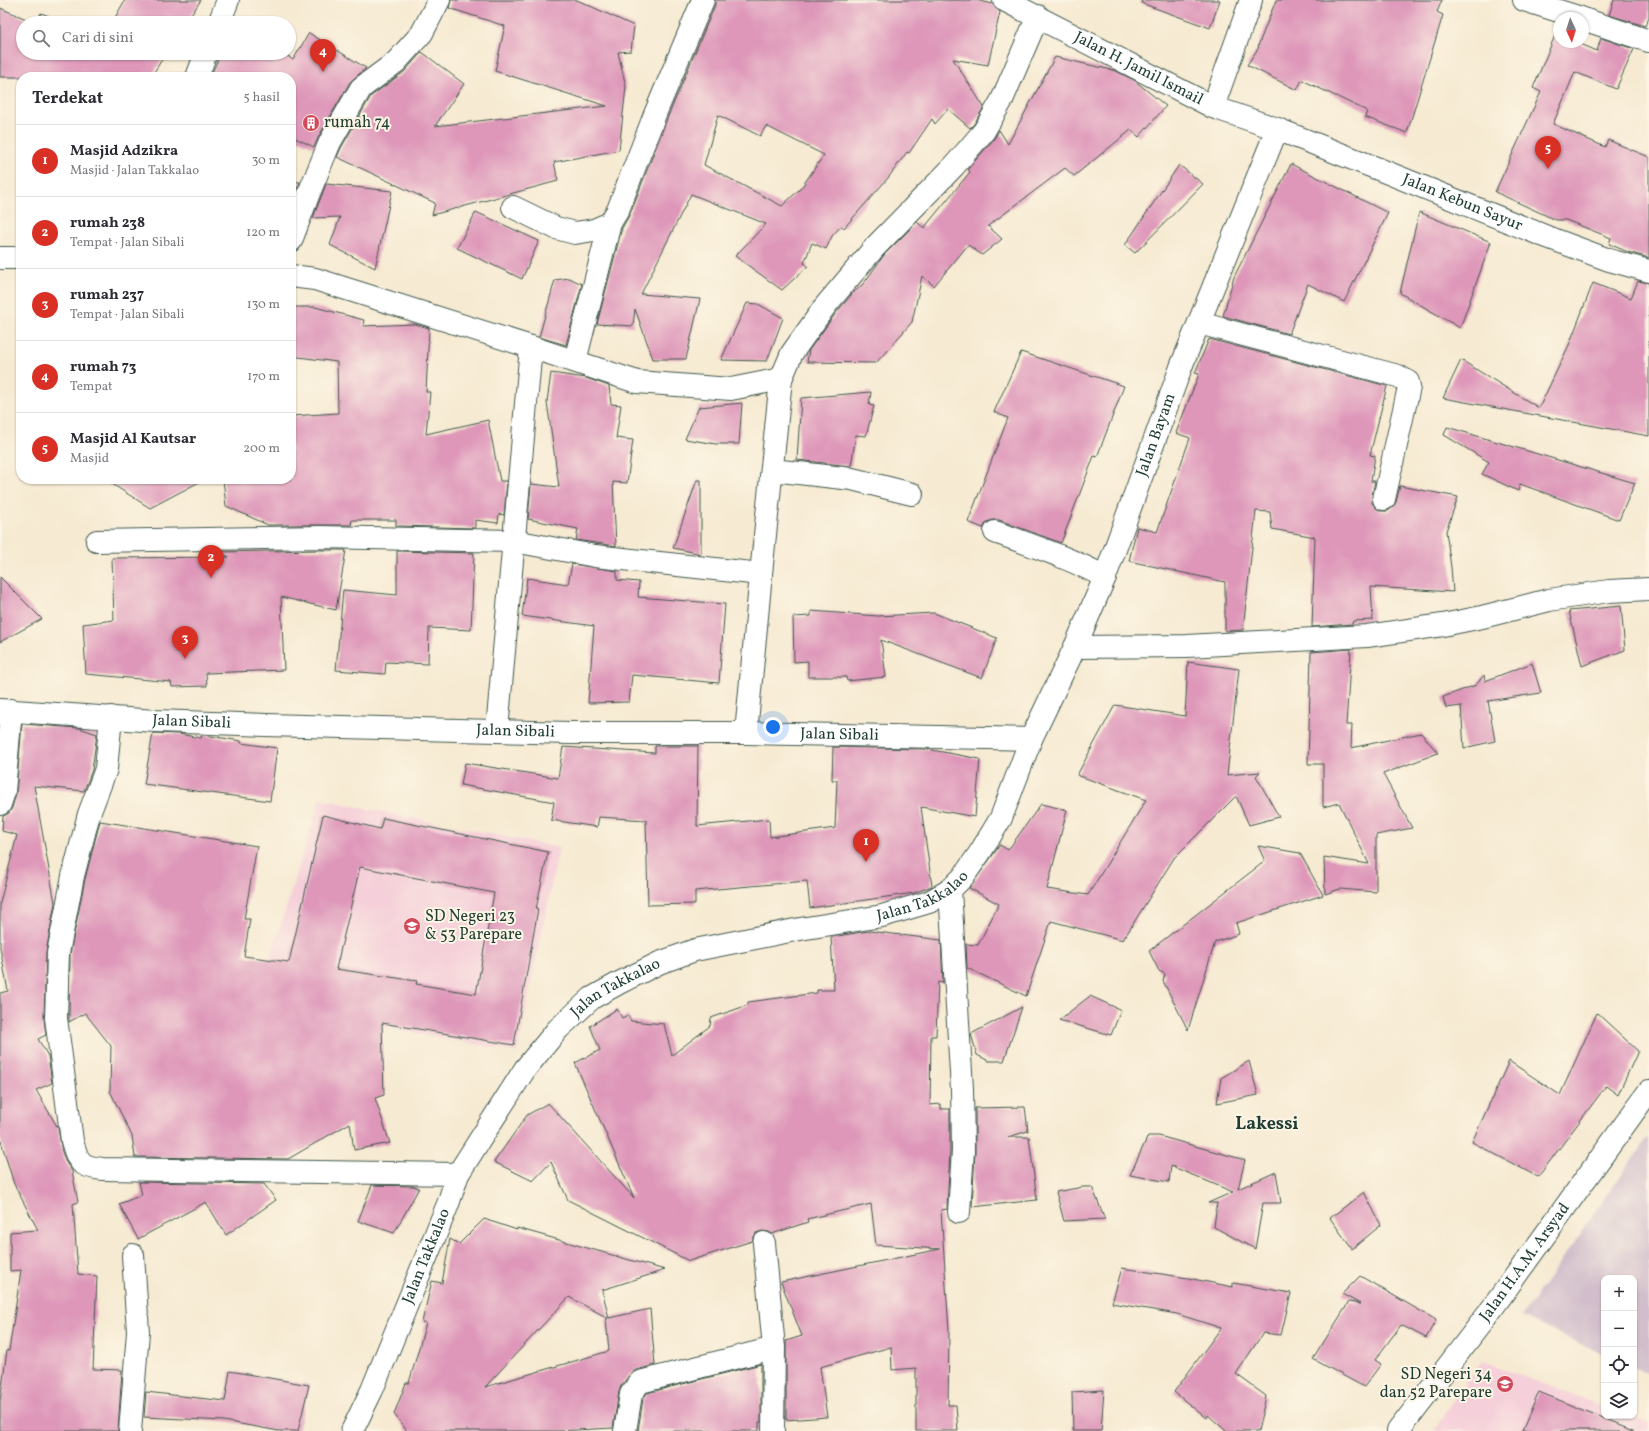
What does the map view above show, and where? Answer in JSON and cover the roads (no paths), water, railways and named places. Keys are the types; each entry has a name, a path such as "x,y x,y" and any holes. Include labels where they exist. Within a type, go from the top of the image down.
{"main road":[{"path":"221,16 228,0"},
{"path":"296,228 330,142 361,88 396,62 422,33 439,0"},
{"path":"575,361 610,223 618,210 655,114 703,0"},
{"name":"Jalan H. Jamil Ismail","path":"1004,0 1038,16 1213,107 1277,129"},
{"path":"1213,107 1251,0"},
{"path":"1524,0 1563,12"},
{"path":"746,733 781,379 792,353 826,305 875,247 954,166 984,131 1002,100 1038,16"},
{"path":"1589,20 1649,41"},
{"path":"199,72 203,60"},
{"name":"Jalan Kebun Sayur","path":"1277,129 1542,236 1609,260 1649,271"},
{"name":"Jalan Bayam","path":"1031,739 1075,647 1105,577 1181,367 1277,129"},
{"path":"513,207 556,228 575,233 594,230 610,223"},
{"path":"0,258 16,258"},
{"path":"296,277 315,279 637,382 731,389 781,379"},
{"path":"1199,323 1398,376 1408,382 1408,394 1384,499"},
{"path":"496,730 531,347"},
{"path":"772,470 852,479 912,494"},
{"path":"995,532 1059,555 1105,577"},
{"path":"97,541 320,537 514,541 595,556 761,574"},
{"path":"1075,647 1187,646 1367,636 1443,625 1549,600 1609,591 1649,589"},
{"path":"0,804 4,792 6,710"},
{"name":"Jalan Sibali","path":"6,710 156,721 266,725 570,733 746,733 1031,739"},
{"path":"111,717 106,769 89,814 73,876 58,953 56,1018 72,1141 79,1160 90,1168 103,1169 458,1174"},
{"name":"Jalan Takkalao","path":"352,1431 372,1390 448,1204 458,1174 525,1068 558,1029 592,998 659,964 695,950 800,929 882,916 928,902 950,890 963,877 1001,818 1031,739"},
{"path":"950,890 952,902 962,1089 963,1151 958,1212"},
{"name":"Jalan H.A.M. Arsyad","path":"1398,1431 1488,1314 1649,1091"},
{"path":"764,1243 774,1348 773,1431"},
{"path":"130,1431 138,1332 133,1255"},
{"path":"625,1431 631,1394 640,1382 774,1348"}],"place":[{"name":"rumah 73","path":"323,72"},
{"name":"rumah 74","path":"311,123"},
{"name":"Masjid Al Kautsar","path":"1548,169"},
{"name":"rumah 238","path":"211,578"},
{"name":"rumah 237","path":"185,659"},
{"name":"Masjid Adzikra","path":"866,862"},
{"name":"SD Negeri 23 & 53 Parepare","path":"412,926"},
{"name":"SD Negeri 34 dan 52 Parepare","path":"1505,1384"}],"district":[{"name":"Lakessi","path":"1267,1124"}]}
